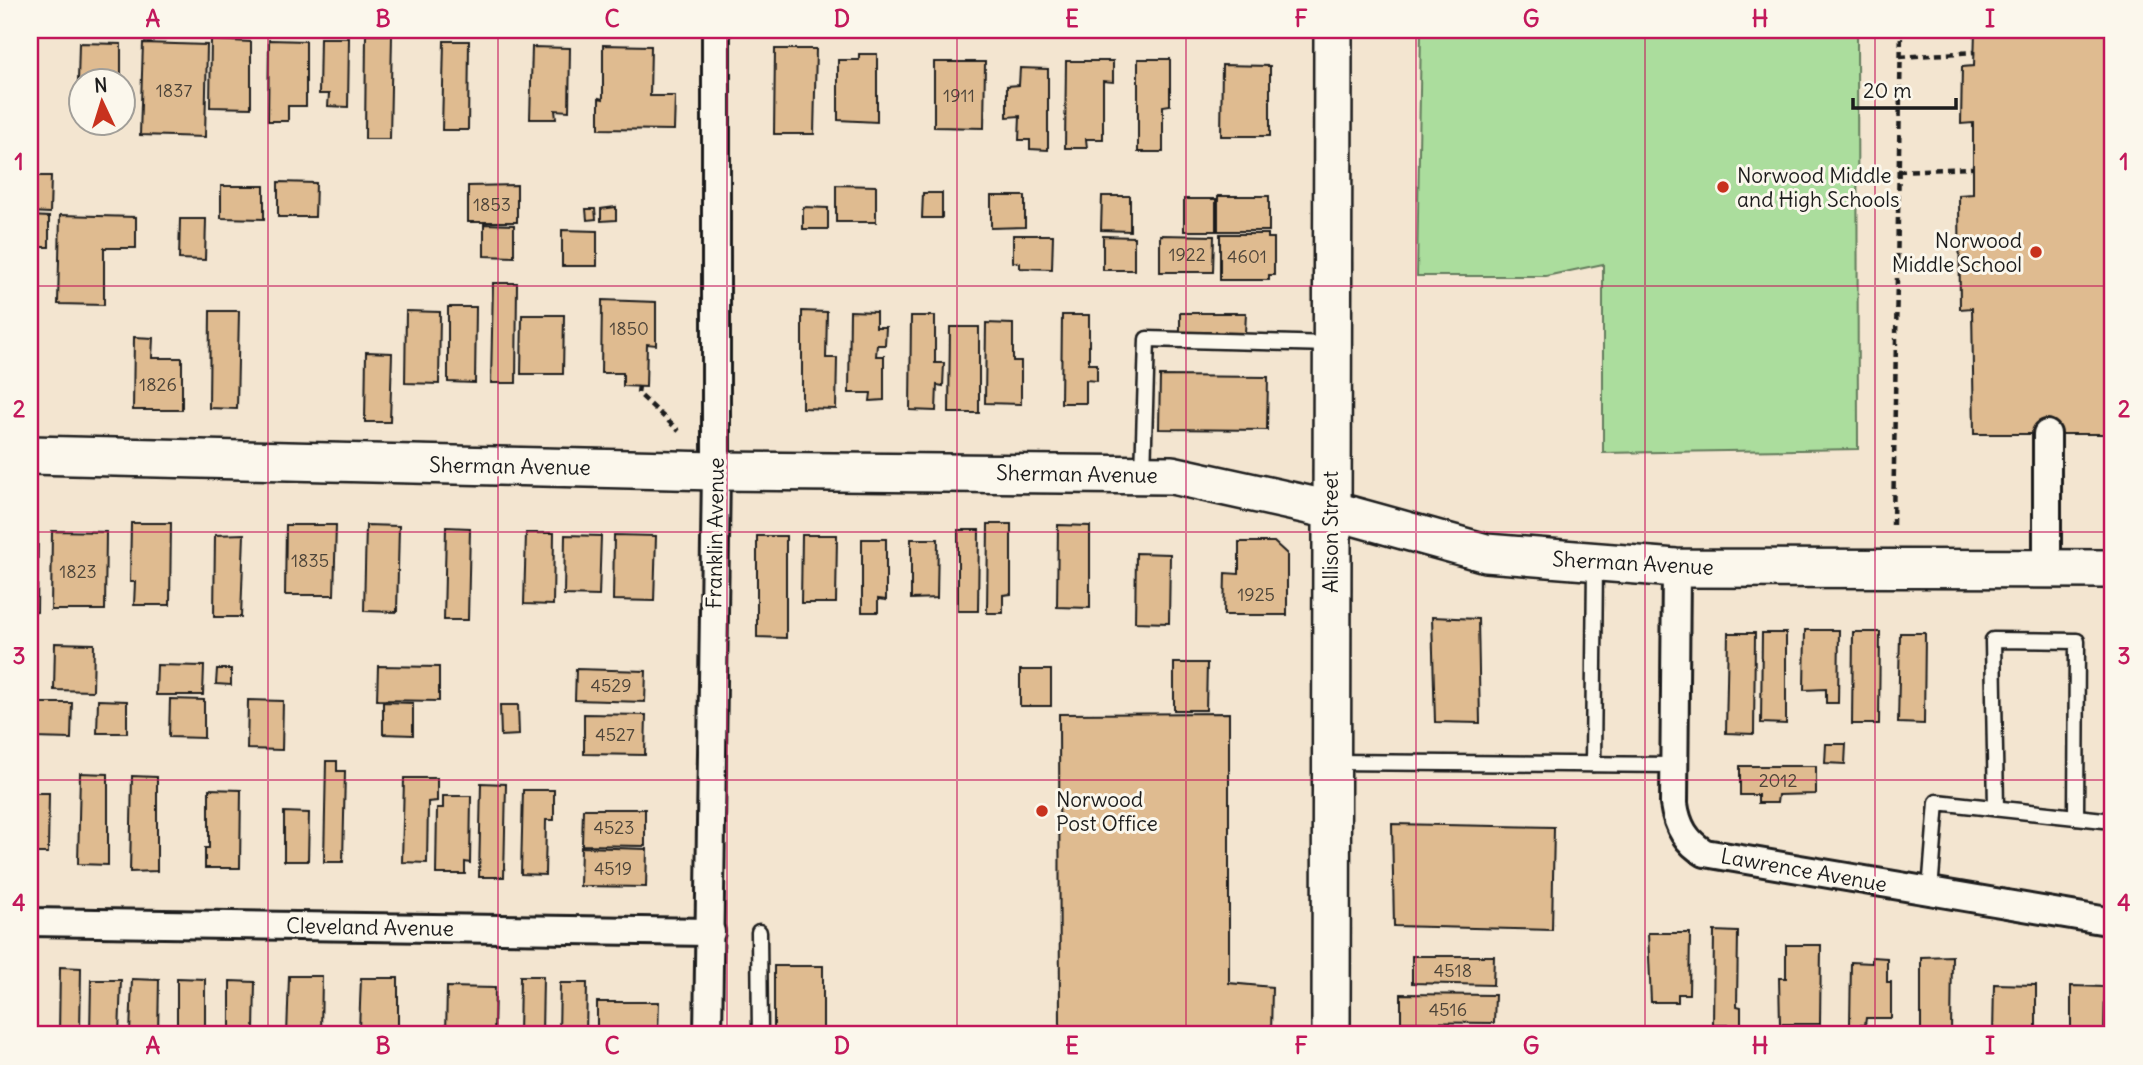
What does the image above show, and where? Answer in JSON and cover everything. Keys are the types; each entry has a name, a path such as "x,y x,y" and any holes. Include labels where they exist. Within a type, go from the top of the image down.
{"street":[{"name":"Franklin Avenue","path":"708,1035 716,471 716,30"},
{"name":"Allison Street","path":"1331,1035 1333,30"},
{"path":"2047,569 2048,434"},
{"name":"Sherman Avenue","path":"30,456 716,471 1172,475 1331,510 1486,553 1676,568 2113,569"},
{"name":"Lawrence Avenue","path":"1676,568 1675,817 1686,838 1705,853 2113,922"},
{"name":"Cleveland Avenue","path":"30,922 711,932"}],"lane":[{"path":"1143,475 1147,339 1331,344"},
{"path":"1593,764 1595,562"},
{"path":"1996,808 1993,640 2077,641 2076,817"},
{"path":"1331,762 1674,765"},
{"path":"1930,891 1937,802 2113,821"},
{"path":"759,932 760,1035"}],"path":[{"path":"1894,525 1901,30"},
{"path":"1900,57 1975,52"},
{"path":"1898,171 1973,168"},
{"path":"639,386 638,393 679,431"}],"green space":[{"path":"1421,30 1857,30 1858,449 1603,453 1603,264 1546,276 1417,276"}],"building":[{"name":"Norwood Middle School","path":"1975,30 2113,30 2113,434 1974,434 1972,308 1960,309 1959,195 1973,194 1973,123 1961,124 1962,67 1974,66"},
{"path":"366,35 392,35 390,139 365,139"},
{"path":"320,38 349,38 348,107 328,106 329,94 319,94"},
{"path":"211,40 251,42 251,108 210,107"},
{"path":"269,40 306,41 306,106 288,106 288,121 268,121"},
{"path":"444,41 469,41 468,130 442,130"},
{"path":"79,43 121,44 121,66 78,66"},
{"path":"143,43 207,45 205,137 140,135"},
{"path":"603,45 651,46 650,96 675,96 674,130 599,129 599,98 603,99"},
{"path":"532,47 570,48 569,111 555,110 556,119 530,119"},
{"path":"775,49 816,49 814,134 774,134"},
{"path":"859,54 877,54 877,122 838,120 838,60 859,60"},
{"path":"1138,59 1170,59 1170,105 1163,106 1163,152 1138,152"},
{"path":"1066,61 1113,61 1113,82 1103,81 1103,139 1086,139 1087,148 1065,148"},
{"path":"934,62 985,62 984,128 934,127"},
{"path":"1222,65 1270,66 1270,136 1221,136"},
{"path":"1020,68 1048,69 1048,150 1030,149 1030,140 1019,140 1020,116 1007,117 1007,86 1019,85"},
{"path":"30,176 51,176 50,213 30,212"},
{"path":"278,182 316,183 315,217 278,217"},
{"path":"517,185 517,222 468,222 468,186"},
{"path":"836,185 876,186 876,222 836,222"},
{"path":"221,186 264,186 264,219 221,218"},
{"path":"923,193 942,193 942,218 922,218"},
{"path":"991,196 1025,196 1025,227 991,228"},
{"path":"1102,196 1130,196 1130,231 1101,230"},
{"path":"1218,196 1269,196 1269,231 1218,231"},
{"path":"1184,199 1216,199 1216,231 1184,231"},
{"path":"616,207 616,220 601,221 601,209"},
{"path":"803,207 828,208 828,229 803,229"},
{"path":"586,209 595,209 596,219 587,220"},
{"path":"60,215 136,217 136,248 104,248 104,305 58,304"},
{"path":"30,216 49,217 49,247 30,247"},
{"path":"180,219 206,219 205,260 179,259"},
{"path":"484,224 514,225 514,257 484,256"},
{"path":"562,230 597,231 597,266 562,266"},
{"path":"1220,234 1268,234 1268,238 1274,238 1274,275 1269,275 1269,280 1220,280"},
{"path":"1013,235 1053,235 1052,269 1020,268 1020,263 1013,262"},
{"path":"1160,235 1214,236 1213,272 1160,272"},
{"path":"1103,236 1134,237 1134,270 1103,270"},
{"path":"493,283 517,283 516,383 491,383"},
{"path":"602,300 656,302 656,345 647,344 646,387 623,386 623,373 601,373"},
{"path":"448,307 476,307 475,383 448,382"},
{"path":"210,311 239,311 237,409 209,408"},
{"path":"406,311 440,312 439,384 405,383"},
{"path":"802,311 827,312 826,358 837,358 836,409 802,408"},
{"path":"850,311 876,312 876,327 886,327 885,345 877,345 876,356 884,356 884,400 870,401 871,393 849,393"},
{"path":"1180,313 1246,313 1245,333 1180,332"},
{"path":"522,315 564,315 563,374 521,374"},
{"path":"1062,315 1089,315 1089,364 1097,364 1097,381 1086,380 1086,403 1061,403"},
{"path":"911,316 935,316 935,363 944,363 943,386 937,385 936,411 910,410"},
{"path":"986,323 1013,324 1013,361 1021,361 1021,404 985,403"},
{"path":"950,327 979,327 979,413 949,413"},
{"path":"134,337 153,338 152,358 182,358 182,410 133,410"},
{"path":"366,352 392,353 390,422 365,422"},
{"path":"1160,376 1268,377 1267,430 1159,429"},
{"path":"131,523 171,523 170,605 134,605 135,582 130,582"},
{"path":"988,524 1011,524 1011,594 1003,595 1003,613 987,613"},
{"path":"286,525 336,525 334,595 285,595"},
{"path":"366,525 399,526 397,612 364,611"},
{"path":"1058,525 1090,526 1090,608 1057,607"},
{"path":"446,527 470,528 468,620 444,620"},
{"path":"958,530 979,530 978,611 958,611"},
{"path":"52,531 106,532 105,610 51,610"},
{"path":"30,533 38,533 37,612 30,612"},
{"path":"526,533 554,533 553,605 524,604"},
{"path":"244,534 241,617 214,617 215,535"},
{"path":"565,535 601,536 599,596 564,595"},
{"path":"614,535 656,536 654,601 613,600"},
{"path":"802,535 837,535 836,603 801,603"},
{"path":"757,536 786,536 786,638 757,637"},
{"path":"862,539 886,539 886,600 878,599 878,612 862,612"},
{"path":"911,539 938,539 937,598 911,599"},
{"path":"1239,542 1274,542 1287,554 1287,615 1224,615 1225,573 1239,574"},
{"path":"1136,553 1170,554 1169,623 1135,622"},
{"path":"1432,617 1478,619 1480,723 1435,722"},
{"path":"1805,630 1839,630 1838,703 1826,703 1826,689 1804,690"},
{"path":"1853,632 1880,632 1879,724 1852,724"},
{"path":"1728,633 1755,633 1754,734 1726,733"},
{"path":"1762,633 1786,633 1786,724 1761,723"},
{"path":"1900,633 1925,633 1924,724 1898,723"},
{"path":"55,643 94,644 93,691 54,690"},
{"path":"1174,663 1207,663 1206,710 1174,710"},
{"path":"157,665 204,666 203,695 156,695"},
{"path":"378,666 439,667 439,701 377,700"},
{"path":"217,669 231,669 231,685 216,684"},
{"path":"576,669 646,671 645,702 575,700"},
{"path":"1020,670 1051,670 1051,706 1020,706"},
{"path":"170,699 204,700 204,738 169,737"},
{"path":"98,700 127,701 127,733 97,733"},
{"path":"248,700 283,701 282,750 247,749"},
{"path":"383,702 413,703 413,735 383,734"},
{"path":"35,703 72,703 71,739 34,738"},
{"path":"500,705 518,705 519,735 501,736"},
{"path":"1229,713 1229,983 1272,987 1271,1035 1060,1035 1059,714"},
{"path":"584,714 646,715 645,755 584,754"},
{"path":"1826,744 1846,744 1845,764 1825,763"},
{"path":"326,761 337,761 337,771 345,771 343,862 324,862"},
{"path":"1740,766 1816,766 1816,794 1778,795 1777,803 1758,803 1758,795 1740,795"},
{"path":"80,773 108,774 108,865 78,864"},
{"path":"132,776 157,777 157,871 130,872"},
{"path":"404,778 437,778 437,801 428,802 427,863 402,862"},
{"path":"481,783 506,784 504,877 479,877"},
{"path":"209,789 241,790 240,868 205,868 205,848 209,848"},
{"path":"523,790 554,790 554,820 546,820 545,875 521,874"},
{"path":"30,793 49,793 48,853 34,853 33,868 30,867"},
{"path":"443,796 471,796 470,863 465,862 465,874 436,874 437,808 443,808"},
{"path":"583,809 645,809 645,846 582,845"},
{"path":"284,812 309,813 308,861 284,861"},
{"path":"1392,824 1554,827 1552,930 1394,926"},
{"path":"581,847 647,849 646,887 580,886"},
{"path":"1714,931 1738,932 1737,1006 1741,1007 1741,1025 1713,1025"},
{"path":"1648,933 1690,933 1689,994 1678,994 1678,1002 1651,1002"},
{"path":"1786,945 1821,945 1820,1024 1780,1024 1779,978 1786,978"},
{"path":"1412,956 1494,956 1493,985 1412,983"},
{"path":"1952,956 1951,1034 1921,1033 1921,957"},
{"path":"1872,957 1887,958 1887,982 1891,982 1891,1018 1866,1018 1865,1025 1850,1025 1851,962 1872,963"},
{"path":"774,966 823,966 823,1035 774,1035"},
{"path":"60,967 81,968 80,1035 59,1035"},
{"path":"289,976 322,976 321,1035 287,1035"},
{"path":"520,976 543,976 542,1035 519,1035"},
{"path":"177,978 205,979 205,1029 213,1030 213,1035 177,1035"},
{"path":"361,978 398,978 398,1035 368,1035 368,1030 359,1030"},
{"path":"132,979 159,980 158,1035 130,1035"},
{"path":"91,980 121,980 119,1035 90,1035"},
{"path":"230,981 255,982 254,1031 264,1032 264,1035 230,1035"},
{"path":"560,983 587,983 586,1035 559,1035"},
{"path":"1994,984 2036,985 2036,1035 1993,1035"},
{"path":"2071,986 2105,987 2104,1035 2071,1035"},
{"path":"447,987 495,988 494,1035 446,1035"},
{"path":"1401,994 1495,995 1494,1023 1401,1022"},
{"path":"597,1002 659,1002 658,1035 597,1035"},
{"path":"1402,1034 1503,1035 1402,1035"}],"place":[{"name":"Norwood Middle and High Schools","path":"1723,187"},
{"name":"Norwood Middle School","path":"2036,252"},
{"name":"Norwood Post Office","path":"1042,811"}]}
